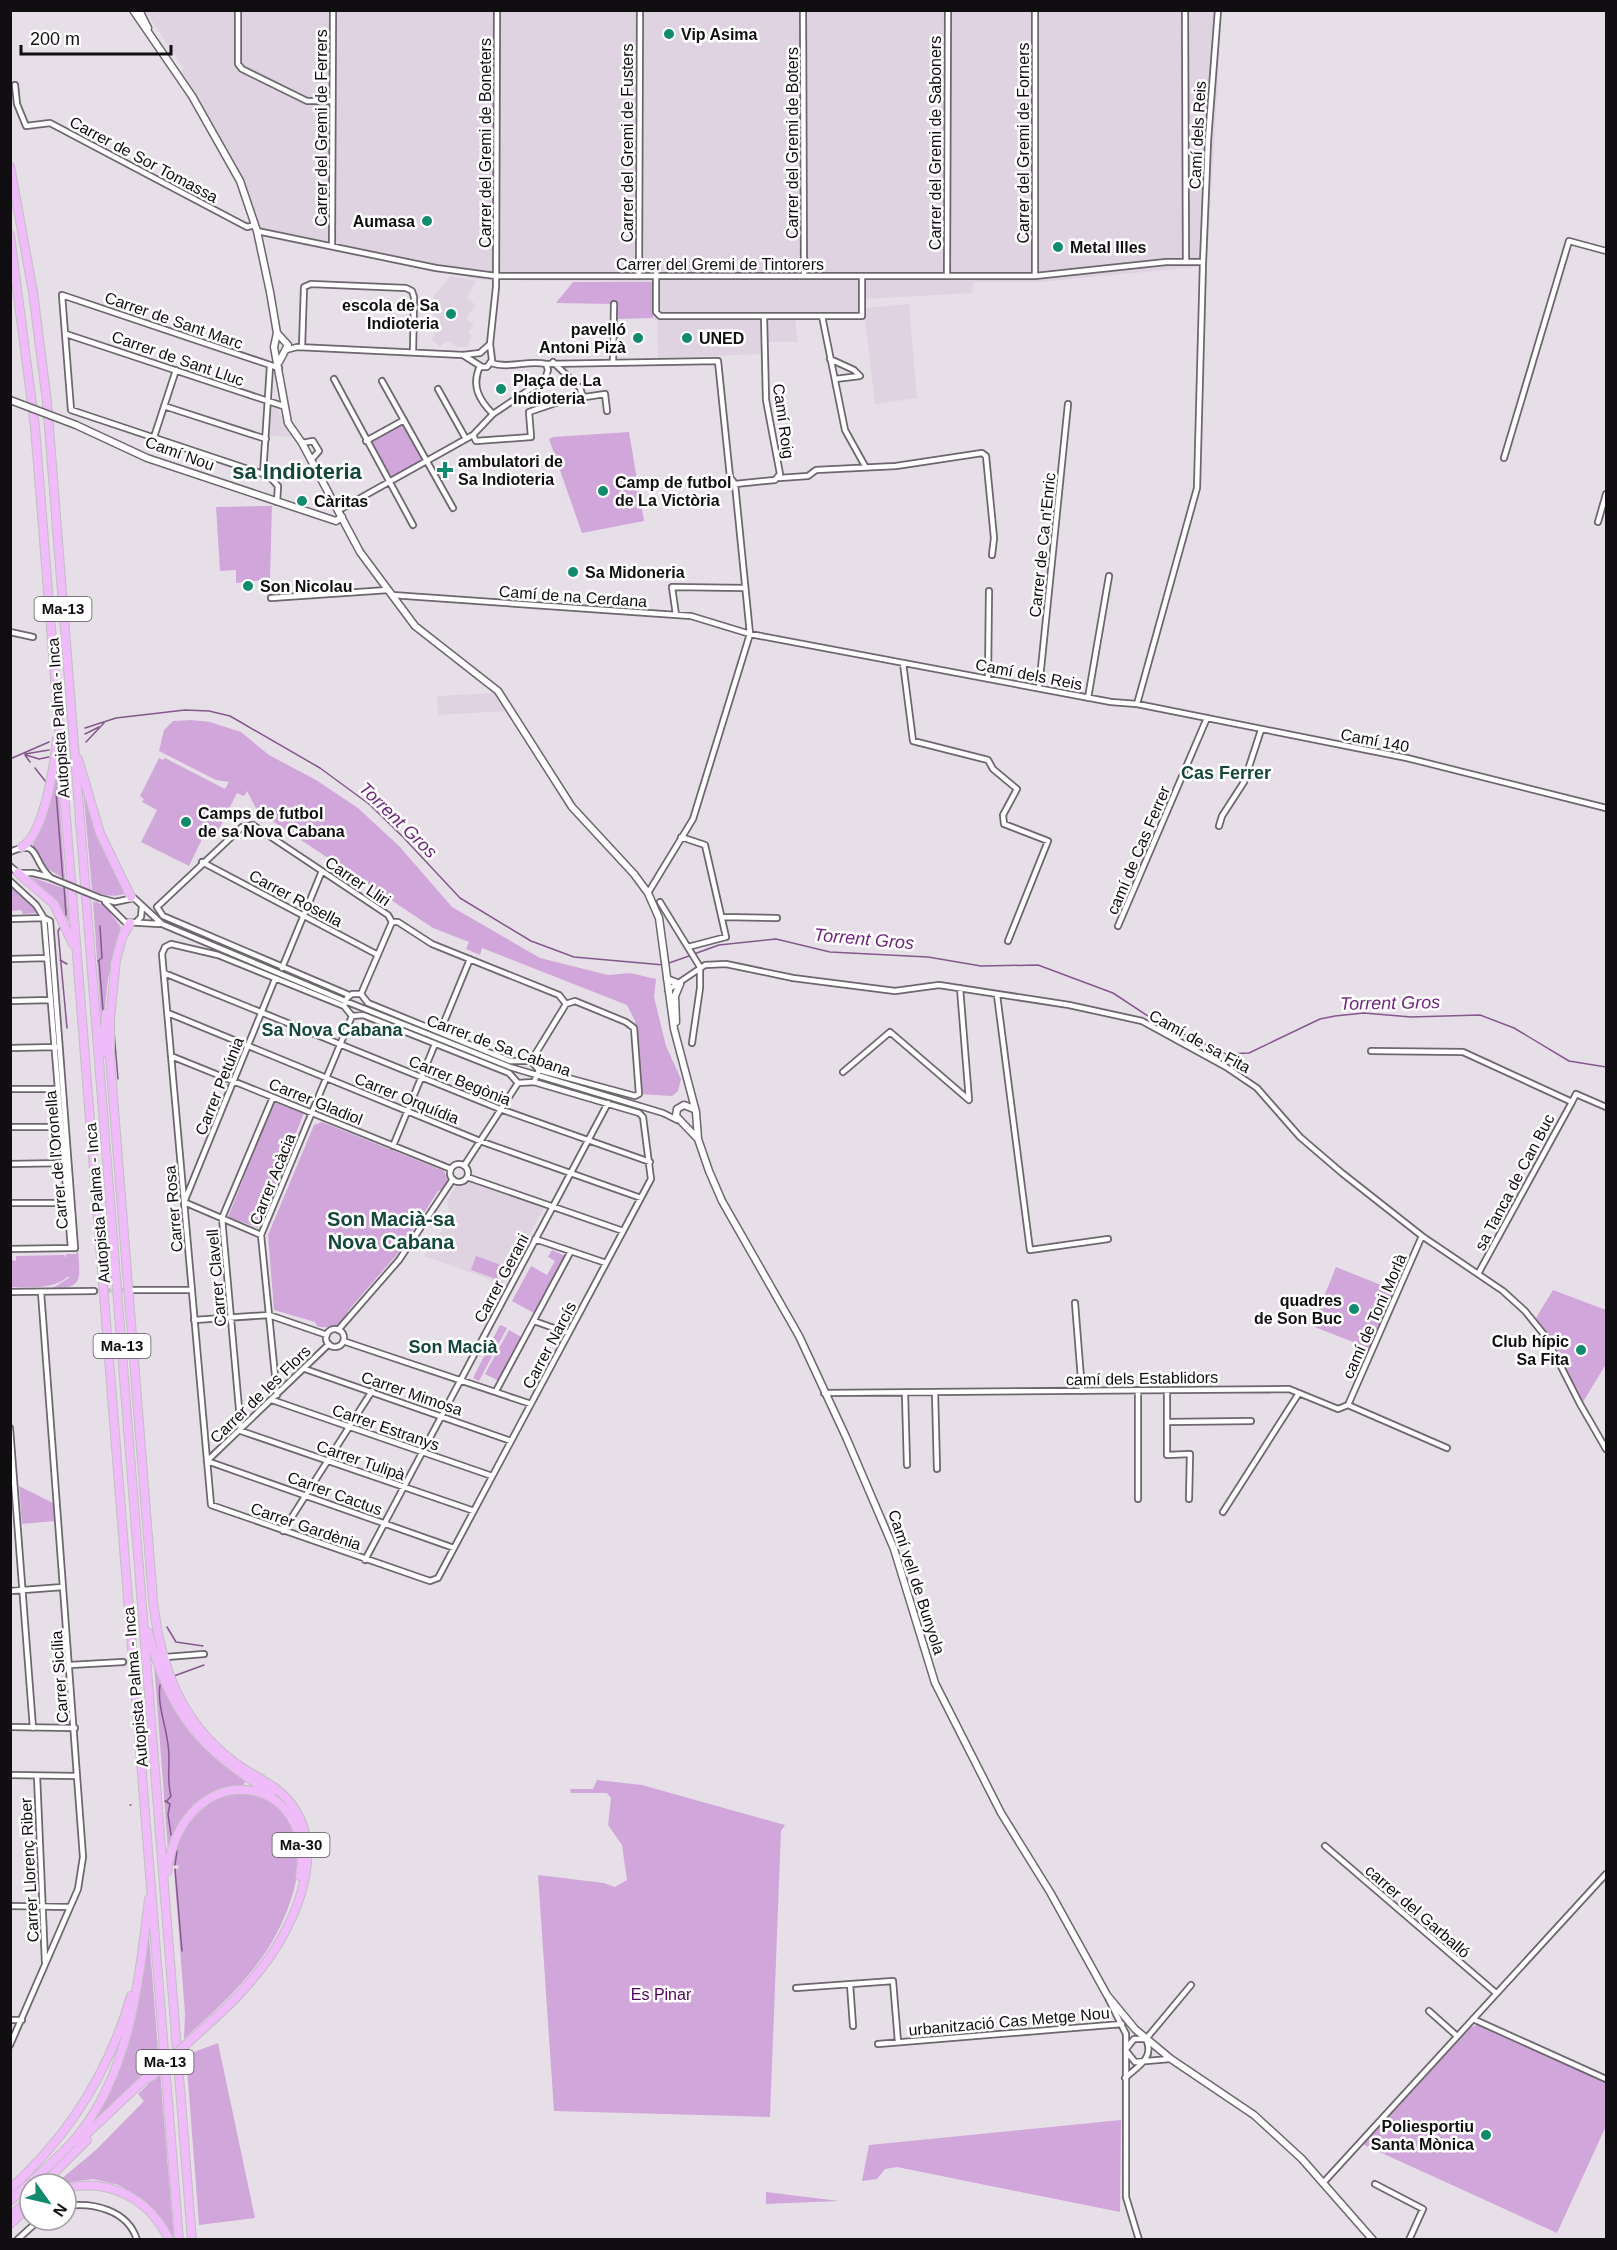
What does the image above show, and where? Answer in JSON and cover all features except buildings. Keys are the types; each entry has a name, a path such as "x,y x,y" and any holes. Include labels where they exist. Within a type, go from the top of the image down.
{"highway":[{"name":"Autopista Palma - Inca","path":"10,165 32,284 47,402 192,2240"},
{"name":"Autopista Palma - Inca","path":"10,235 33,399 179,2240"},
{"path":"15,851 33,835 50,789 59,723"},
{"path":"74,743 98,827 128,898"},
{"path":"23,873 54,904 66,924 77,953"},
{"path":"101,1081 105,1018 116,960 122,938 133,922"},
{"path":"116,960 110,1019 110,1058 159,1643 173,1688 198,1727 229,1758 283,1795 297,1813 306,1834 308,1851 303,1880"},
{"name":"Ma-30","path":"143,1610 163,1681 186,1722 219,1758 276,1797 296,1819 305,1852 303,1880 289,1920 262,1967 239,1994 191,2037"},
{"name":"Ma-30","path":"47,2172 246,1983 278,1938 294,1898 301,1871 301,1848 296,1827 282,1808 258,1792 237,1789 210,1796 192,1811 179,1829 170,1850 165,1889"},
{"path":"10,2200 73,2142 98,2104 126,2035 151,1884"},
{"path":"10,2189 59,2139 99,2078 119,2032 141,1954"},
{"name":"Ma-30","path":"56,2172 151,2075"},
{"path":"78,2187 96,2186 125,2193 151,2212 169,2240"}],"street":[{"path":"133,10 151,34 220,142 240,181 256,228 277,333 282,340 299,347"},
{"path":"139,10 151,34"},
{"path":"238,10 238,64 242,69 307,101 332,101"},
{"name":"Carrer del Gremi de Ferrers","path":"332,246 333,10"},
{"name":"Carrer del Gremi de Boneters","path":"490,344 496,276 497,10"},
{"name":"Carrer del Gremi de Fusters","path":"639,275 640,10"},
{"name":"Carrer del Gremi de Boters","path":"803,10 804,276"},
{"name":"Carrer del Gremi de Saboners","path":"947,276 948,10"},
{"name":"Carrer del Gremi de Forners","path":"1035,10 1035,276"},
{"name":"Camí dels Reis","path":"750,634 1088,698 1137,704 1197,488 1208,140 1218,10"},
{"path":"1186,11 1186,262 1203,262"},
{"name":"Carrer de Sor Tomassa","path":"15,85 17,104 26,126 50,123 247,227 256,228"},
{"name":"Carrer del Gremi de Tintorers","path":"256,228 436,268 496,276 656,274 1035,276 1186,262"},
{"path":"1504,458 1569,241 1606,251"},
{"path":"656,274 656,312 660,316 862,316 862,276"},
{"path":"299,347 304,287 311,284 406,288 412,291 414,297 413,352"},
{"name":"Carrer de Sant Marc","path":"66,333 62,295 270,366 279,365"},
{"path":"613,362 614,304"},
{"name":"Camí Roig","path":"735,484 779,478 766,400 764,316"},
{"path":"822,316 845,430 865,466"},
{"path":"66,333 71,410 263,474 275,480 278,486 276,502"},
{"name":"Carrer de Sant Lluc","path":"66,333 283,406"},
{"path":"282,340 274,345 282,351"},
{"path":"282,340 282,351"},
{"path":"490,344 476,358 479,365 476,389 480,401 493,414"},
{"path":"490,344 491,363"},
{"path":"282,351 299,347 463,355 481,353 491,356"},
{"name":"Camí vell de Bunyola","path":"282,351 279,365 283,406 288,423 302,443 360,552 415,626 498,691 572,807 634,874 648,893 659,918 674,1029 687,1072 689,1093 696,1114 698,1139 722,1201 794,1328 894,1549 935,1683 1001,1813 1062,1912 1107,1995 1146,2039 1171,2059"},
{"path":"463,355 479,365 488,366 491,363 718,362 730,477 735,484 750,634 693,819 648,893"},
{"path":"830,359 854,370 860,376 835,379"},
{"path":"553,362 580,388 585,397 605,394 607,411"},
{"path":"339,510 474,435 493,414 545,378 548,370 546,364"},
{"path":"263,474 270,366"},
{"path":"154,437 176,370"},
{"path":"334,379 413,525"},
{"path":"382,381 453,508"},
{"path":"438,389 466,439"},
{"path":"474,435 476,441 531,437 530,412 582,394"},
{"name":"Camí Nou","path":"10,400 76,425 147,458 336,521 342,517"},
{"name":"Carrer de Ca n'Enric","path":"1039,688 1068,404"},
{"path":"164,406 266,439"},
{"path":"366,441 404,420"},
{"name":"Camí vell de Bunyola","path":"302,443 313,441 318,445 319,450 311,460"},
{"path":"779,478 808,476 816,471 865,466 896,466 982,453 986,456 994,538 992,555"},
{"path":"1598,522 1606,494"},
{"path":"1088,698 1109,576"},
{"path":"676,615 672,586 745,588"},
{"path":"988,679 989,591"},
{"name":"Camí de na Cerdana","path":"271,598 390,593 676,615 704,620 750,634"},
{"path":"10,632 33,637"},
{"path":"903,663 913,741 988,760 993,769 1017,789 1003,815 1004,824 1048,841 1008,941"},
{"name":"Camí 140","path":"1137,704 1407,758 1606,808"},
{"name":"camí de Cas Ferrer","path":"1119,926 1207,718"},
{"path":"1219,826 1222,816 1244,782 1261,730"},
{"name":"Carrer Lliri","path":"282,968 163,916 157,907 202,862 242,827 254,825 388,915 392,922 398,922 432,944 558,995 566,1004"},
{"path":"681,837 705,845 726,937 688,947"},
{"path":"15,851 32,850 41,869 51,878"},
{"path":"23,873 35,867 37,859"},
{"name":"Carrer Rosella","path":"202,862 378,955"},
{"path":"10,866 23,873 51,878 115,903 128,898 140,902 143,913 133,922 122,920 100,898"},
{"path":"322,870 282,968 349,995 361,994"},
{"path":"10,881 36,905 44,918 10,919"},
{"path":"118,914 119,903 128,898"},
{"name":"Carrer de Sa Cabana","path":"140,902 162,924"},
{"path":"660,902 696,960 699,970 700,988 692,1043"},
{"path":"722,917 777,918"},
{"name":"Carrer de l'Oronella","path":"44,918 50,921 56,1047 57,1089 70,1248 75,1248 56,1047 50,1000 44,918"},
{"name":"Carrer de Sa Cabana","path":"133,922 162,924 345,1003 510,1070 663,1113 677,1120"},
{"path":"361,994 392,922"},
{"name":"Carrer Rosa","path":"207,1461 162,954 165,947 171,944 218,955 275,980"},
{"path":"10,959 47,958"},
{"path":"440,1032 470,959"},
{"name":"Camí de sa Fita","path":"668,990 705,965 726,964 792,978 895,991 939,985 1069,1005 1142,1021 1226,1067 1257,1088 1318,1154 1422,1236 1503,1291 1525,1311 1546,1337 1606,1449"},
{"name":"Carrer Begònia","path":"164,973 500,1109 650,1162"},
{"path":"667,979 680,984 675,996 674,1029"},
{"path":"275,980 345,1003 352,1016 363,1015 435,1044 510,1070 518,1083"},
{"name":"Carrer Petúnia","path":"184,1202 275,980"},
{"path":"843,1072 890,1032 969,1100 960,988"},
{"path":"361,994 368,1003 518,1061 531,1061 539,1070 635,1096 639,1094 634,1028 626,1022 575,1001 566,1004 531,1061"},
{"path":"345,1003 349,995"},
{"path":"997,995 1030,1250 1108,1239"},
{"path":"10,1000 50,1000"},
{"path":"363,1015 368,1003"},
{"name":"Carrer Orquídia","path":"168,1013 480,1141 641,1198"},
{"name":"Carrer Acàcia","path":"277,1395 261,1235 352,1016"},
{"path":"393,1146 435,1044"},
{"path":"10,1048 56,1047"},
{"name":"sa Tanca de Can Buc","path":"1371,1051 1463,1052 1572,1102"},
{"name":"Carrer Gladiol","path":"171,1056 451,1169"},
{"path":"510,1070 518,1061"},
{"path":"534,1082 539,1070"},
{"path":"518,1083 534,1082 608,1103"},
{"path":"464,1166 518,1083"},
{"path":"10,1089 57,1089"},
{"path":"663,1113 684,1105 689,1093"},
{"name":"sa Tanca de Can Buc","path":"1478,1274 1576,1094 1606,1107"},
{"name":"Carrer Clavell","path":"241,1431 222,1218 273,1097"},
{"name":"Carrer Narcís","path":"435,1582 651,1179 643,1117 639,1113 608,1103"},
{"name":"Carrer Gerani","path":"365,1560 608,1103"},
{"path":"677,1109 677,1120 685,1124 693,1121 696,1114 684,1105"},
{"name":"Camí vell de Bunyola","path":"685,1124 698,1139"},
{"path":"10,1127 61,1127"},
{"path":"10,1164 64,1163"},
{"path":"338,1330 399,1260 453,1179 451,1169 456,1165 464,1166 468,1171 467,1177 462,1181 453,1179"},
{"path":"467,1177 623,1230"},
{"path":"184,1202 261,1235"},
{"path":"10,1203 67,1203"},
{"name":"camí de Toni Morlà","path":"1348,1405 1422,1236"},
{"path":"536,1239 606,1263"},
{"path":"10,1249 70,1248"},
{"path":"496,1391 571,1251"},
{"path":"134,1290 192,1290"},
{"path":"10,1292 94,1291"},
{"name":"Carrer Sicília","path":"10,2045 78,1889 83,1857 41,1292"},
{"path":"1075,1304 1082,1391"},
{"path":"194,1320 269,1315 327,1335"},
{"path":"534,1320 568,1333"},
{"path":"327,1335 332,1329 338,1330 343,1335 343,1341"},
{"path":"327,1335 329,1344 337,1346 343,1341"},
{"path":"343,1341 531,1404"},
{"name":"Carrer de les Flors","path":"207,1461 241,1431 329,1344"},
{"name":"Carrer Mimosa","path":"305,1369 511,1440"},
{"name":"camí dels Establidors","path":"825,1393 1289,1389 1338,1409 1348,1405 1447,1448"},
{"path":"1138,1390 1138,1498"},
{"path":"1167,1390 1167,1455 1190,1454 1189,1499"},
{"path":"283,1531 372,1391"},
{"path":"935,1392 937,1470"},
{"path":"905,1393 907,1465"},
{"path":"1223,1512 1299,1393"},
{"name":"Carrer Estranys","path":"272,1400 492,1476"},
{"path":"1167,1422 1251,1421"},
{"path":"10,1428 33,1728"},
{"name":"Carrer Tulipà","path":"241,1431 474,1511"},
{"name":"Carrer Cactus","path":"207,1461 454,1548"},
{"name":"Carrer Gardènia","path":"207,1461 211,1505 365,1560 435,1582"},
{"path":"10,1591 63,1587"},
{"path":"166,1658 204,1654"},
{"path":"70,1665 123,1662"},
{"path":"10,1727 75,1728"},
{"path":"10,1775 77,1776"},
{"name":"Carrer Llorenç Riber","path":"37,1776 45,1964"},
{"name":"carrer del Garballó","path":"1325,1846 1496,1993"},
{"path":"1323,2183 1606,1874"},
{"path":"10,1906 70,1907"},
{"name":"urbanització Cas Metge Nou","path":"796,1988 893,1981 898,2042"},
{"path":"850,1984 853,2026"},
{"path":"1146,2039 1191,1985"},
{"path":"1107,1995 1122,2024 1126,2049 1125,2197 1139,2240"},
{"path":"1428,2012 1457,2036"},
{"path":"1473,2019 1606,2079"},
{"path":"10,2020 22,2020"},
{"name":"urbanització Cas Metge Nou","path":"878,2044 1122,2024"},
{"path":"1126,2049 1134,2039 1146,2039"},
{"path":"1125,2078 1150,2054 1146,2039"},
{"path":"1126,2049 1132,2060 1171,2059 1254,2115 1302,2159 1373,2240"},
{"path":"1375,2184 1423,2209 1409,2240"},
{"path":"78,2206 90,2205 112,2212 128,2224 137,2240"}],"shaded area":[{"path":"145,11 1222,11 1207,266 1041,282 974,282 972,293 865,299 865,308 909,304 917,398 875,404 865,319 795,319 798,342 767,342 766,354 658,358 657,320 653,319 653,282 482,280 280,241 259,228 240,181 177,74 184,69"},
{"name":"escola de Sa Indioteria","path":"450,276 476,281 467,298 476,305 466,318 474,325 468,333 471,336 468,347 457,347 447,341 440,347 432,340 436,331 429,325 436,317 429,311 434,304 433,297"},
{"path":"271,405 279,408 280,415 293,437 269,436"},
{"path":"494,693 507,711 438,715 437,696"},
{"path":"466,1178 544,1208 503,1284 424,1256 450,1219 447,1200 457,1185"}],"green space":[{"path":"573,282 654,282 653,318 614,319 613,304 556,303"},
{"path":"404,420 427,460 389,482 366,441"},
{"name":"Camp de futbol de La Victòria","path":"629,432 644,521 582,533 549,439"},
{"path":"272,506 270,579 236,583 236,570 220,571 216,507"},
{"path":"173,721 210,722 241,732 269,755 316,780 358,808 400,847 452,907 540,958 608,975 630,973 656,979 654,997 666,1046 681,1079 678,1091 672,1096 639,1094 635,1021 627,1005 482,948 480,955 466,949 469,942 433,928 265,816 260,816 247,791 244,796 237,793 214,839 204,835 189,866 141,842 157,810 142,802 144,799 140,796 159,758 163,760 165,758 225,789 229,782 216,780 159,751 164,730"},
{"path":"57,769 65,879 46,868 33,845"},
{"path":"83,787 126,893 109,896 92,890"},
{"path":"31,877 66,889 69,922 54,900"},
{"path":"10,886 36,909 36,913 23,914 21,910 11,911"},
{"path":"93,901 104,905 121,927 108,979 102,1034"},
{"path":"274,1102 304,1113 258,1228 228,1217"},
{"path":"322,1122 444,1171 448,1181 443,1190 438,1191 399,1252 348,1311 344,1320 326,1327 317,1326 315,1322 274,1310 268,1235 314,1125"},
{"path":"78,1250 78,1280 69,1287 51,1289 69,1278 66,1254 76,1254"},
{"path":"552,1250 565,1256 534,1313 512,1301 531,1266 547,1275 555,1261 548,1257"},
{"path":"64,1255 67,1258 69,1276 63,1280 49,1286 11,1287 11,1260 16,1261 16,1256"},
{"path":"476,1256 504,1266 499,1280 471,1270"},
{"name":"quadres de Son Buc","path":"1336,1267 1396,1291 1371,1349 1312,1326"},
{"name":"Club hípic Sa Fita","path":"1553,1290 1606,1310 1606,1364 1583,1402 1536,1318"},
{"path":"500,1325 507,1328 479,1381 473,1378"},
{"path":"509,1330 521,1337 499,1381 485,1374"},
{"path":"19,1486 53,1503 55,1521 22,1524"},
{"path":"154,1663 169,1699 190,1730 215,1757 245,1781 244,1786 217,1791 195,1805 179,1825 168,1850"},
{"name":"Es Pinar","path":"597,1780 642,1785 785,1825 781,1831 770,2117 554,2111 538,1875 604,1883 615,1887 627,1880 622,1845 608,1825 611,1798 607,1793 571,1793 570,1789 593,1789"},
{"path":"241,1792 275,1805 289,1821 297,1840 298,1861 295,1884 280,1927 258,1963 232,1993 184,2039 185,2014 174,1869 178,1869 179,1866 173,1865 176,1846 190,1818 205,1804 213,1799"},
{"path":"149,1935 159,2062 91,2124 131,2030"},
{"name":"Poliesportiu Santa Mònica","path":"1480,2024 1606,2083 1606,2126 1557,2233 1362,2144 1471,2027"},
{"path":"218,2043 255,2218 199,2225 186,2055"},
{"path":"160,2072 174,2239 163,2221 149,2205 119,2185 93,2179 78,2181 78,2172 69,2172 96,2150 144,2101 138,2094"},
{"path":"1121,2120 1120,2212 897,2167 885,2169 877,2179 862,2181 869,2145"},
{"path":"766,2192 839,2201 766,2204"}],"waterway":[{"path":"935,671 993,682"},
{"name":"Torrent Gros","path":"85,728 116,718 185,710 209,711 230,716 320,768 369,804 460,898 531,941 574,957 664,965"},
{"path":"86,742 104,723"},
{"path":"85,734 99,727"},
{"name":"Torrent Gros","path":"10,759 49,742"},
{"path":"25,754 49,750"},
{"path":"25,755 30,762"},
{"path":"26,755 39,759 49,757"},
{"path":"35,768 46,782"},
{"path":"56,792 63,881"},
{"path":"64,886 66,915"},
{"path":"61,926 58,931 67,1028"},
{"path":"98,961 102,958 100,926"},
{"name":"Torrent Gros","path":"694,954 719,945 776,939 830,952 928,957 981,966 1038,965 1113,993 1154,1020 1226,1054 1249,1053 1320,1019 1335,1016 1364,1013 1411,1017 1480,1015 1514,1028 1569,1061 1606,1067"},
{"name":"Torrent Gros","path":"669,963 689,956"},
{"path":"60,960 67,964"},
{"path":"99,961 103,1010"},
{"path":"114,1031 118,1079"},
{"path":"167,1627 176,1642 203,1646"},
{"path":"174,1676 204,1665"},
{"path":"160,1685 161,1708 169,1751 171,1796 167,1801"},
{"path":"165,1801 170,1804 168,1814 171,1835"},
{"path":"175,1865 177,1851"},
{"path":"175,1869 182,1951"}],"tunnel":[{"path":"94,1291 130,1290"},
{"path":"123,1662 156,1658"}],"place":[{"name":"Vip Asima","path":"669,34"},
{"name":"Aumasa","path":"427,221"},
{"name":"Metal Illes","path":"1058,247"},
{"name":"escola de Sa Indioteria","path":"451,314"},
{"name":"pavelló Antoni Pizà","path":"638,338"},
{"name":"UNED","path":"687,338"},
{"name":"Plaça de La Indioteria","path":"501,389"},
{"name":"ambulatori de Sa Indioteria","path":"445,470"},
{"name":"Camp de futbol de La Victòria","path":"603,491"},
{"name":"Càritas","path":"302,501"},
{"name":"Sa Midoneria","path":"573,572"},
{"name":"Son Nicolau","path":"248,586"},
{"name":"Camps de futbol de sa Nova Cabana","path":"186,822"},
{"name":"quadres de Son Buc","path":"1354,1309"},
{"name":"Club hípic Sa Fita","path":"1581,1350"},
{"name":"Poliesportiu Santa Mònica","path":"1486,2135"}],"district":[{"name":"sa Indioteria","path":"297,471"},
{"name":"Cas Ferrer","path":"1226,773"},
{"name":"Sa Nova Cabana","path":"332,1030"},
{"name":"Son Macià-sa Nova Cabana","path":"391,1230"},
{"name":"Son Macià","path":"453,1347"}]}
